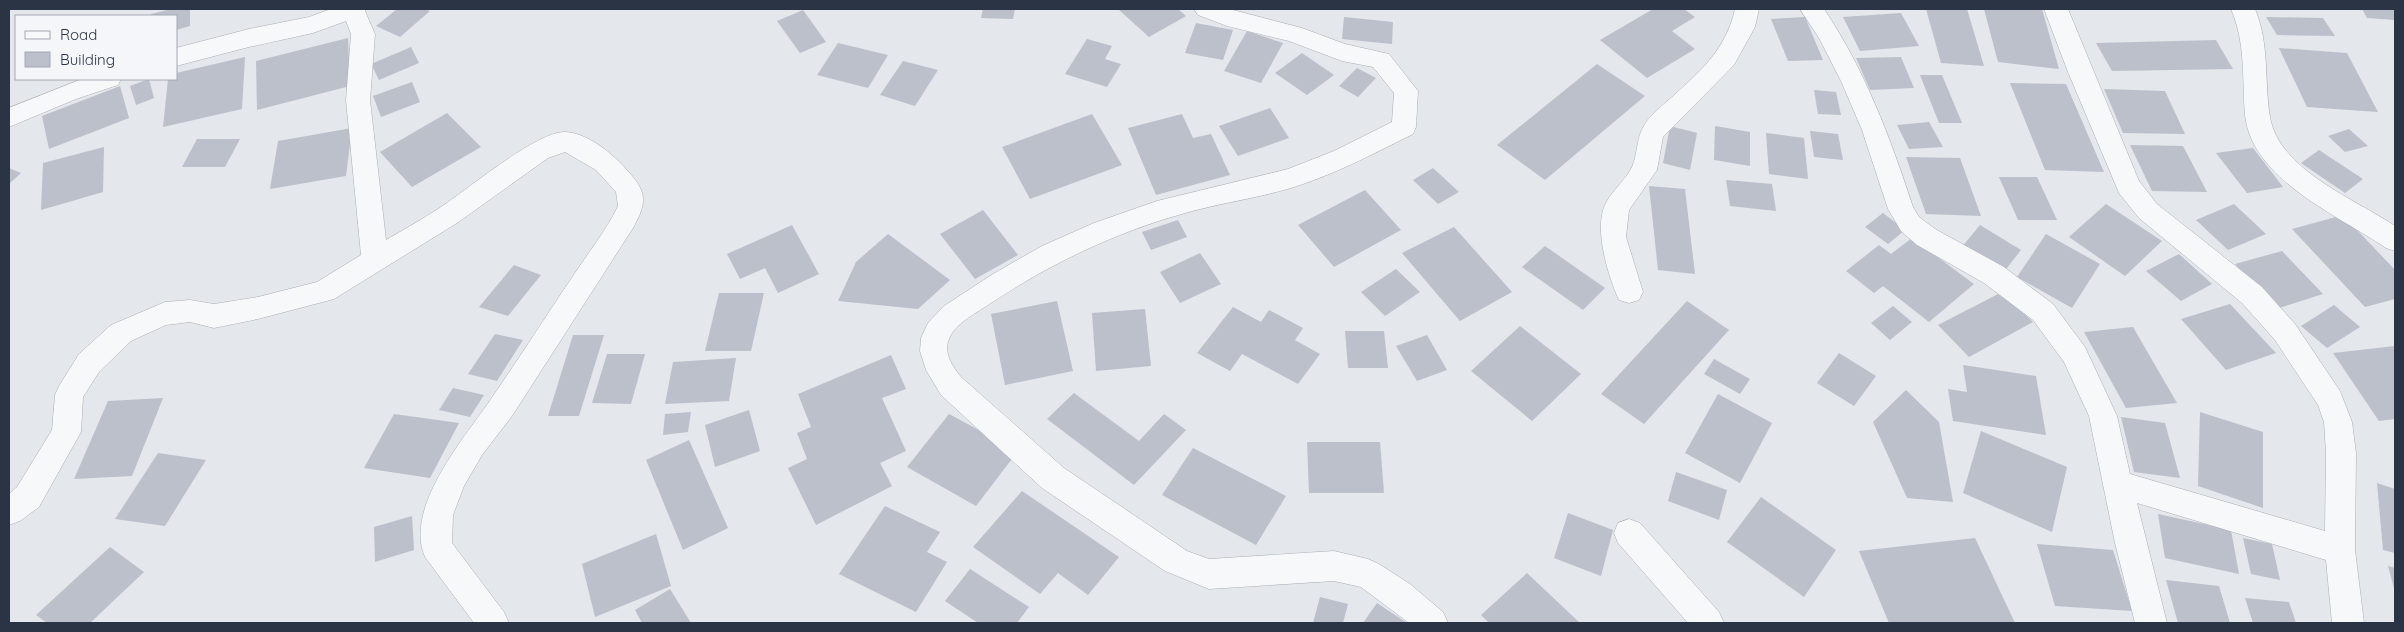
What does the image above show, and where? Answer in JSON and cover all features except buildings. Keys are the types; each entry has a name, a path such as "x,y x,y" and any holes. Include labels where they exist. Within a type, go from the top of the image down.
{"street":[{"path":"178,56 249,38 313,25 353,9 363,34 358,100 375,261"},
{"path":"1206,9 1235,20 1294,34 1342,52 1381,60 1406,91 1404,127 1351,154 1280,182 1183,203 1115,226 1047,254 998,284 956,313 943,325 934,339 940,372 951,386 1053,478 1176,561 1209,574 1334,566 1368,574 1399,595 1432,623"},
{"path":"1629,292 1612,237 1616,208 1644,170 1652,135 1658,125 1713,72 1732,50 1742,32 1747,9"},
{"path":"1812,9 1846,62 1866,105 1901,209 1910,224 1926,237 1994,275 2043,312 2075,355 2103,416 2150,623"},
{"path":"2056,9 2080,72 2128,186 2148,211 2252,294 2286,332 2330,400 2338,422 2341,453 2340,550 2348,623"},
{"path":"2243,9 2248,19 2254,44 2258,120 2263,136 2278,158 2295,175 2324,196 2377,226 2395,240"},
{"path":"9,118 67,93 106,80"},
{"path":"9,512 28,497 66,432 69,395 89,363 120,333 165,314 190,311 214,316 306,297 324,291 448,216 510,170 553,144 564,142 576,145 604,163 629,189 630,206 624,221 502,408 472,446 452,480 438,515 436,548 493,623"},
{"path":"2117,484 2340,550"},
{"path":"1629,533 1708,623"}]}
